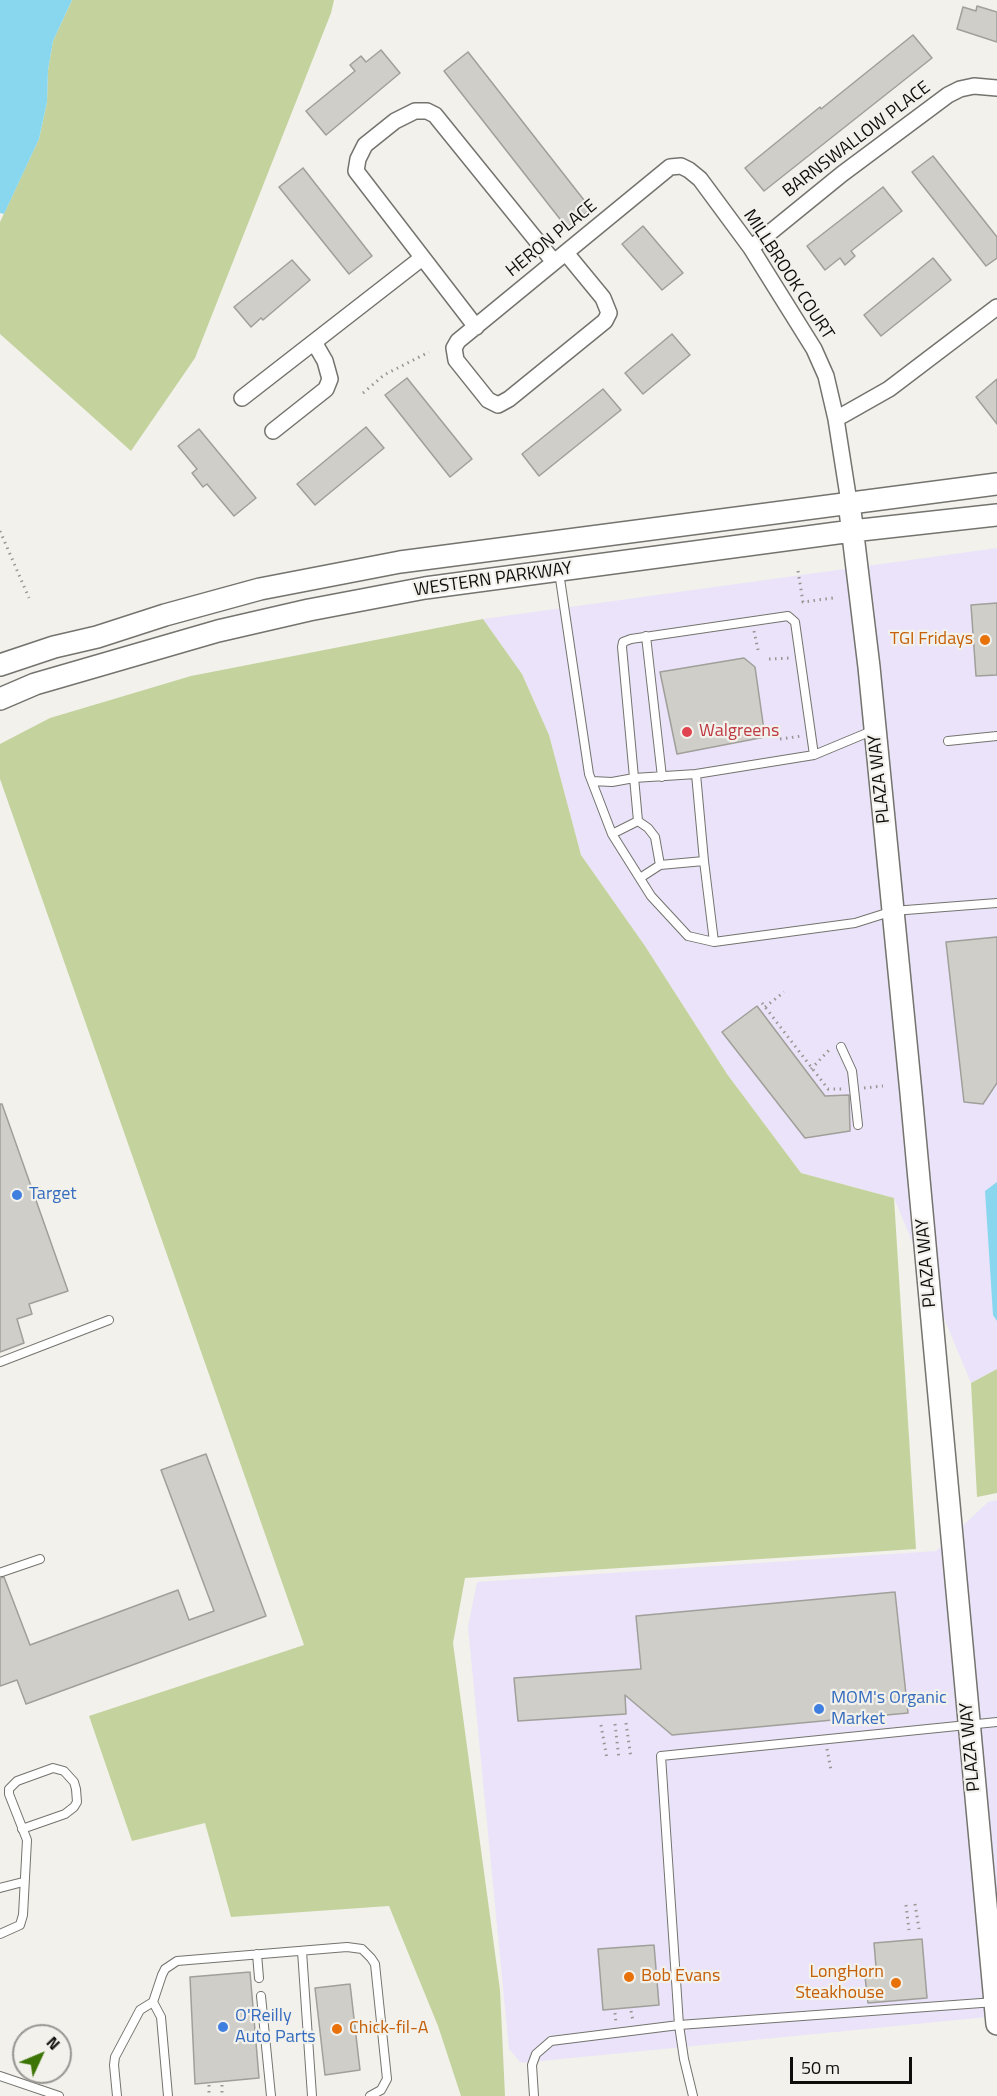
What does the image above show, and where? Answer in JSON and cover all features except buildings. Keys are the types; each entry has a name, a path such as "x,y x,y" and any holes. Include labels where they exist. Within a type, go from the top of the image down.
{"main road":[{"name":"WESTERN PARKWAY","path":"0,665 54,647 97,637 165,615 261,589 400,562 997,483"},
{"name":"PLAZA WAY","path":"849,502 893,911 997,2024"},
{"name":"WESTERN PARKWAY","path":"0,699 35,684 259,620 424,588 852,531 997,515"}],"street":[{"name":"BARNSWALLOW PLACE","path":"751,248 842,174 948,95 974,86 997,88"},
{"path":"476,327 356,171 357,159 365,145 394,121 415,111 427,111 435,115 560,258"},
{"name":"MILLBROOK COURT","path":"670,167 681,166 700,179 751,248 814,349 826,376 836,419 849,502"},
{"name":"HERON PLACE","path":"560,258 603,298 609,313 605,321 509,399 498,405 488,400 456,360 454,348 458,341 670,167"},
{"path":"242,398 422,258"},
{"path":"836,419 889,390 997,307"},
{"path":"273,431 326,388 330,379 325,362 314,342"}],"lane":[{"path":"558,570 589,774 612,834 651,896 688,936 714,942 855,923 893,911 997,903"},
{"path":"660,864 655,837 638,821 621,647 625,640 782,616 792,618 795,622 814,755"},
{"path":"646,636 662,777"},
{"path":"592,781 612,782 634,778 696,774 814,755 875,730"},
{"path":"948,741 997,736"},
{"path":"696,774 714,942"},
{"path":"612,834 638,821"},
{"path":"640,878 660,864 704,861"},
{"path":"837,1046 852,1071 858,1125"},
{"path":"0,1362 109,1320"},
{"path":"2,1572 40,1559"},
{"path":"693,2096 679,2025 661,1756 997,1722"},
{"path":"0,1934 20,1925 23,1915 27,1840 22,1828 9,1794 11,1785 17,1780 53,1768 64,1771 76,1788 77,1802 74,1807 65,1814 22,1828"},
{"path":"0,1888 23,1882"},
{"path":"117,2096 114,2065 116,2057 140,2010 153,2002 165,1969 177,1961 355,1947 367,1954 375,1964 387,2079 381,2090 370,2096"},
{"path":"302,1951 312,2096"},
{"path":"257,1954 259,1977"},
{"path":"261,1996 271,2096"},
{"path":"153,2002 162,2017 168,2096"},
{"path":"534,2096 532,2065 536,2054 551,2041 679,2025 996,2002"},
{"path":"0,2076 59,2096"}],"path":[{"path":"363,393 384,375 429,352"},
{"path":"0,531 29,598"},
{"path":"798,571 803,602 833,598"},
{"path":"752,620 758,650"},
{"path":"769,660 800,658"},
{"path":"780,739 811,735"},
{"path":"765,1007 784,992"},
{"path":"762,1003 828,1089 850,1090"},
{"path":"812,1069 837,1046"},
{"path":"860,1088 883,1086"},
{"path":"626,1723 631,1758"},
{"path":"615,1724 619,1759"},
{"path":"601,1725 607,1760"},
{"path":"818,1748 827,1748 831,1770"},
{"path":"915,1904 919,1929"},
{"path":"906,1905 909,1930"},
{"path":"209,2085 209,2096"},
{"path":"222,2085 222,2096"}],"shaded area":[{"path":"997,548 997,1369 971,1383 894,1198 801,1173 727,1074 645,946 581,855 549,735 522,674 483,619"},
{"path":"997,1500 997,2016 521,2063 509,2049 468,1627 477,1582 936,1551 988,1502"}],"green space":[{"path":"72,0 334,0 331,13 195,358 131,451 0,334 0,222 39,139 47,102 48,70 53,41"},
{"path":"483,619 522,674 549,735 581,855 645,946 727,1074 801,1173 894,1198 916,1549 465,1578 453,1643 500,1990 505,2096 461,2096 438,2026 389,1906 231,1917 205,1823 132,1841 89,1716 304,1645 0,779 0,744 50,718 191,676"},
{"path":"997,1369 997,1493 977,1497 971,1383"}],"water":[{"path":"0,0 72,0 53,41 48,70 47,102 39,139 4,214 0,213"},
{"path":"997,1182 997,1321 993,1315 985,1191"}],"place":[{"name":"TGI Fridays","path":"985,640"},
{"name":"Walgreens","path":"687,732"},
{"name":"Target","path":"17,1195"},
{"name":"MOM's Organic Market","path":"819,1709"},
{"name":"Bob Evans","path":"629,1977"},
{"name":"LongHorn Steakhouse","path":"896,1983"},
{"name":"O'Reilly Auto Parts","path":"223,2027"},
{"name":"Chick-fil-A","path":"337,2029"}]}
